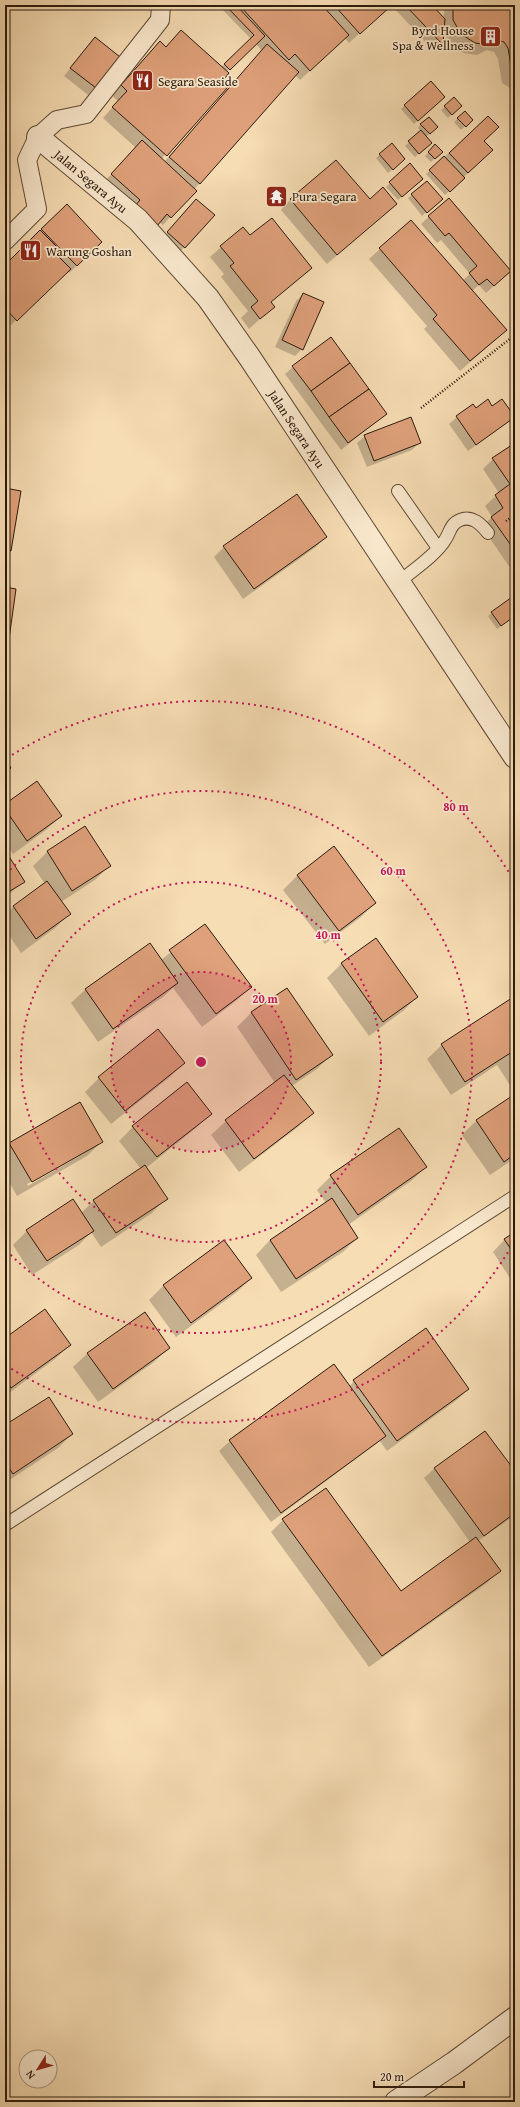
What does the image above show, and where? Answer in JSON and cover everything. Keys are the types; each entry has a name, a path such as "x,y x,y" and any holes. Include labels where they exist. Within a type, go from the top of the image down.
{"street":[{"path":"5,240 37,209 27,160 38,137 57,120 86,114 160,20 161,5"},
{"name":"Jalan Segara Ayu","path":"38,137 138,220 208,298 250,358 515,757"},
{"path":"396,2102 454,2063 515,2018"}],"lane":[{"path":"398,491 438,548"},
{"path":"399,582 446,540 451,526 460,520 473,519 481,523 488,533"},
{"path":"5,1525 515,1196"}],"path":[{"path":"421,408 515,335"}],"building":[{"path":"225,5 236,5 265,36 230,70 224,64 254,35"},
{"path":"243,5 322,5 349,35 310,71 295,54 289,60 241,7"},
{"path":"334,5 388,5 390,7 360,34"},
{"path":"405,5 432,5 445,19 443,45"},
{"name":"Byrd House Spa & Wellness","path":"453,5 512,5 515,12 515,75 512,73 508,48 504,42 497,40 488,45 475,43 461,34 453,20"},
{"path":"181,30 229,73 222,82 228,87 167,156 112,107 127,91 121,85 160,41 166,47"},
{"path":"95,37 120,57 96,88 70,68"},
{"path":"267,44 299,72 200,184 169,157"},
{"path":"431,81 445,97 418,121 404,105"},
{"path":"454,97 462,106 452,115 444,106"},
{"path":"465,111 473,120 466,127 457,118"},
{"path":"488,116 499,127 484,141 493,150 468,173 449,153"},
{"path":"429,117 438,127 430,134 420,124"},
{"path":"421,130 432,143 419,154 408,141"},
{"path":"142,140 197,191 171,218 167,214 157,226 135,206 140,200 111,174"},
{"path":"392,143 405,159 393,170 379,154"},
{"path":"435,144 443,152 435,159 428,152"},
{"path":"444,156 465,178 450,192 429,170"},
{"path":"336,160 370,199 383,187 397,204 337,255 290,199"},
{"path":"410,163 423,179 402,197 389,182"},
{"path":"427,181 443,199 427,213 411,194"},
{"path":"449,198 511,271 494,286 487,279 479,285 469,273 477,266 449,233 445,236 428,216"},
{"path":"196,199 215,215 185,248 167,232"},
{"path":"67,204 102,242 77,266 41,229"},
{"path":"272,218 312,268 271,302 275,307 260,319 251,307 258,301 230,266 234,263 220,246 243,227 250,235"},
{"path":"411,220 507,330 470,361 433,319 437,315 379,248"},
{"path":"40,230 60,250 56,254 71,269 17,321 5,308 5,265"},
{"path":"303,293 324,302 303,350 282,340"},
{"path":"5,313 9,317 5,322"},
{"path":"331,337 350,363 311,391 292,366"},
{"path":"350,363 369,389 329,417 311,391"},
{"path":"369,389 387,414 348,443 329,417"},
{"path":"488,399 492,406 502,399 515,417 476,445 456,416 473,404 476,408"},
{"path":"411,417 421,443 374,461 364,435"},
{"path":"515,443 515,551 491,517 503,508 495,495 510,484 492,458"},
{"path":"5,488 21,491 11,551 5,550"},
{"path":"297,494 327,537 254,589 223,546"},
{"path":"5,587 16,589 9,639 5,638"},
{"path":"515,595 515,616 501,626 491,612"},
{"path":"5,759 11,768 5,772"},
{"path":"37,781 62,816 27,841 5,809 5,804"},
{"path":"85,826 111,866 72,891 47,851"},
{"path":"334,846 376,903 339,931 297,875"},
{"path":"5,850 25,882 5,894"},
{"path":"47,881 71,914 36,939 13,906"},
{"path":"205,924 252,987 216,1014 169,950"},
{"path":"376,938 418,997 383,1022 341,963"},
{"path":"150,943 178,983 113,1029 85,989"},
{"path":"287,988 333,1055 296,1080 251,1012"},
{"path":"515,996 515,1057 512,1052 465,1082 441,1044"},
{"path":"158,1029 185,1063 125,1111 98,1077"},
{"path":"284,1075 314,1113 254,1159 225,1120"},
{"path":"187,1082 212,1114 157,1157 132,1126"},
{"path":"515,1094 515,1154 504,1162 476,1120"},
{"path":"80,1102 103,1142 32,1182 9,1143"},
{"path":"399,1128 427,1167 358,1215 330,1175"},
{"path":"145,1165 168,1199 116,1233 93,1200"},
{"path":"332,1198 358,1238 296,1279 270,1240"},
{"path":"73,1199 94,1231 47,1261 26,1230"},
{"path":"515,1232 515,1255 504,1239"},
{"path":"224,1240 252,1278 191,1323 163,1285"},
{"path":"45,1309 71,1345 11,1388 5,1379 5,1338"},
{"path":"145,1312 170,1348 113,1389 87,1353"},
{"path":"426,1328 469,1389 397,1441 353,1380"},
{"path":"334,1364 386,1436 281,1513 229,1440"},
{"path":"49,1397 73,1434 13,1474 5,1462 5,1425"},
{"path":"485,1431 515,1471 515,1513 484,1536 434,1468"},
{"path":"326,1488 401,1591 476,1537 501,1571 382,1656 282,1519"}],"place":[{"name":"Byrd House Spa & Wellness","path":"490,37"},
{"name":"Segara Seaside","path":"142,81"},
{"name":"Pura Segara","path":"276,196"},
{"name":"Warung Goshan","path":"31,251"}]}
